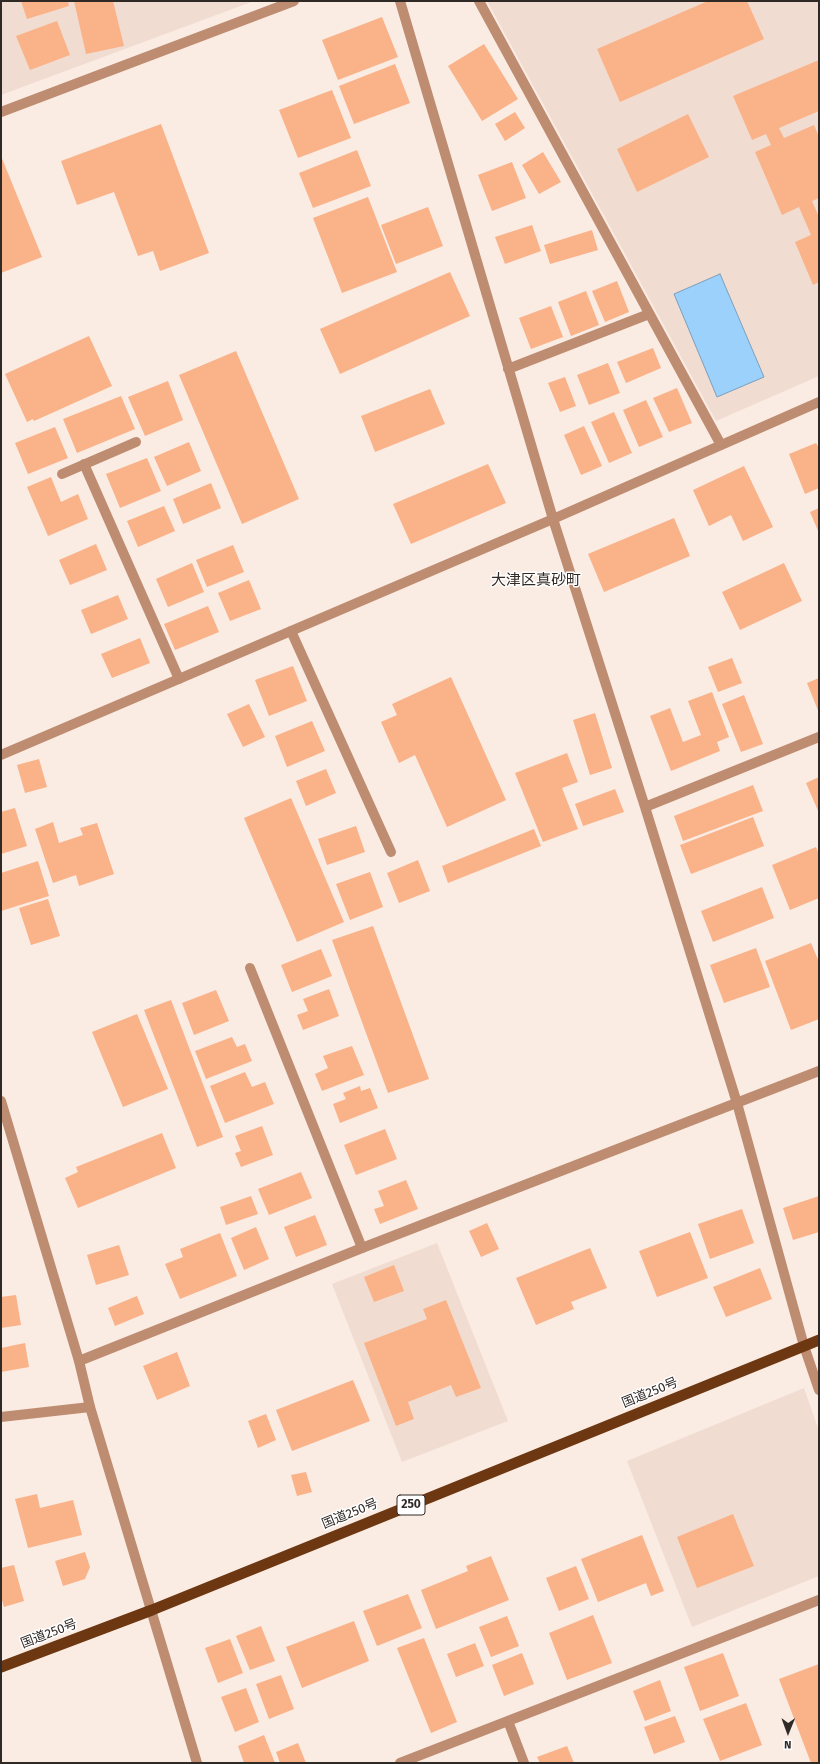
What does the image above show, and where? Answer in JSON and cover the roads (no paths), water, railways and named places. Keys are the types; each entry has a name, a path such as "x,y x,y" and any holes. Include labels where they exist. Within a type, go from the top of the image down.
{"highway":[{"name":"国道250号","path":"1,1668 152,1610 819,1340"}],"street":[{"path":"1,112 294,1"},
{"path":"400,1 553,519 646,806 737,1103 804,1346 819,1390"},
{"path":"479,1 721,445"},
{"path":"508,369 649,314"},
{"path":"1,755 553,519 819,402"},
{"path":"62,474 136,442"},
{"path":"84,464 179,679"},
{"path":"291,631 391,852"},
{"path":"646,806 819,737"},
{"path":"250,968 362,1248"},
{"path":"79,1361 362,1248 819,1071"},
{"path":"1,1100 79,1361 90,1407 197,1763"},
{"path":"1,1417 90,1407"},
{"path":"400,1763 819,1600"},
{"path":"508,1721 524,1763"}],"water":[{"path":"720,274 764,377 717,397 674,294"}],"district":[{"name":"大津区真砂町","path":"536,581"}]}
